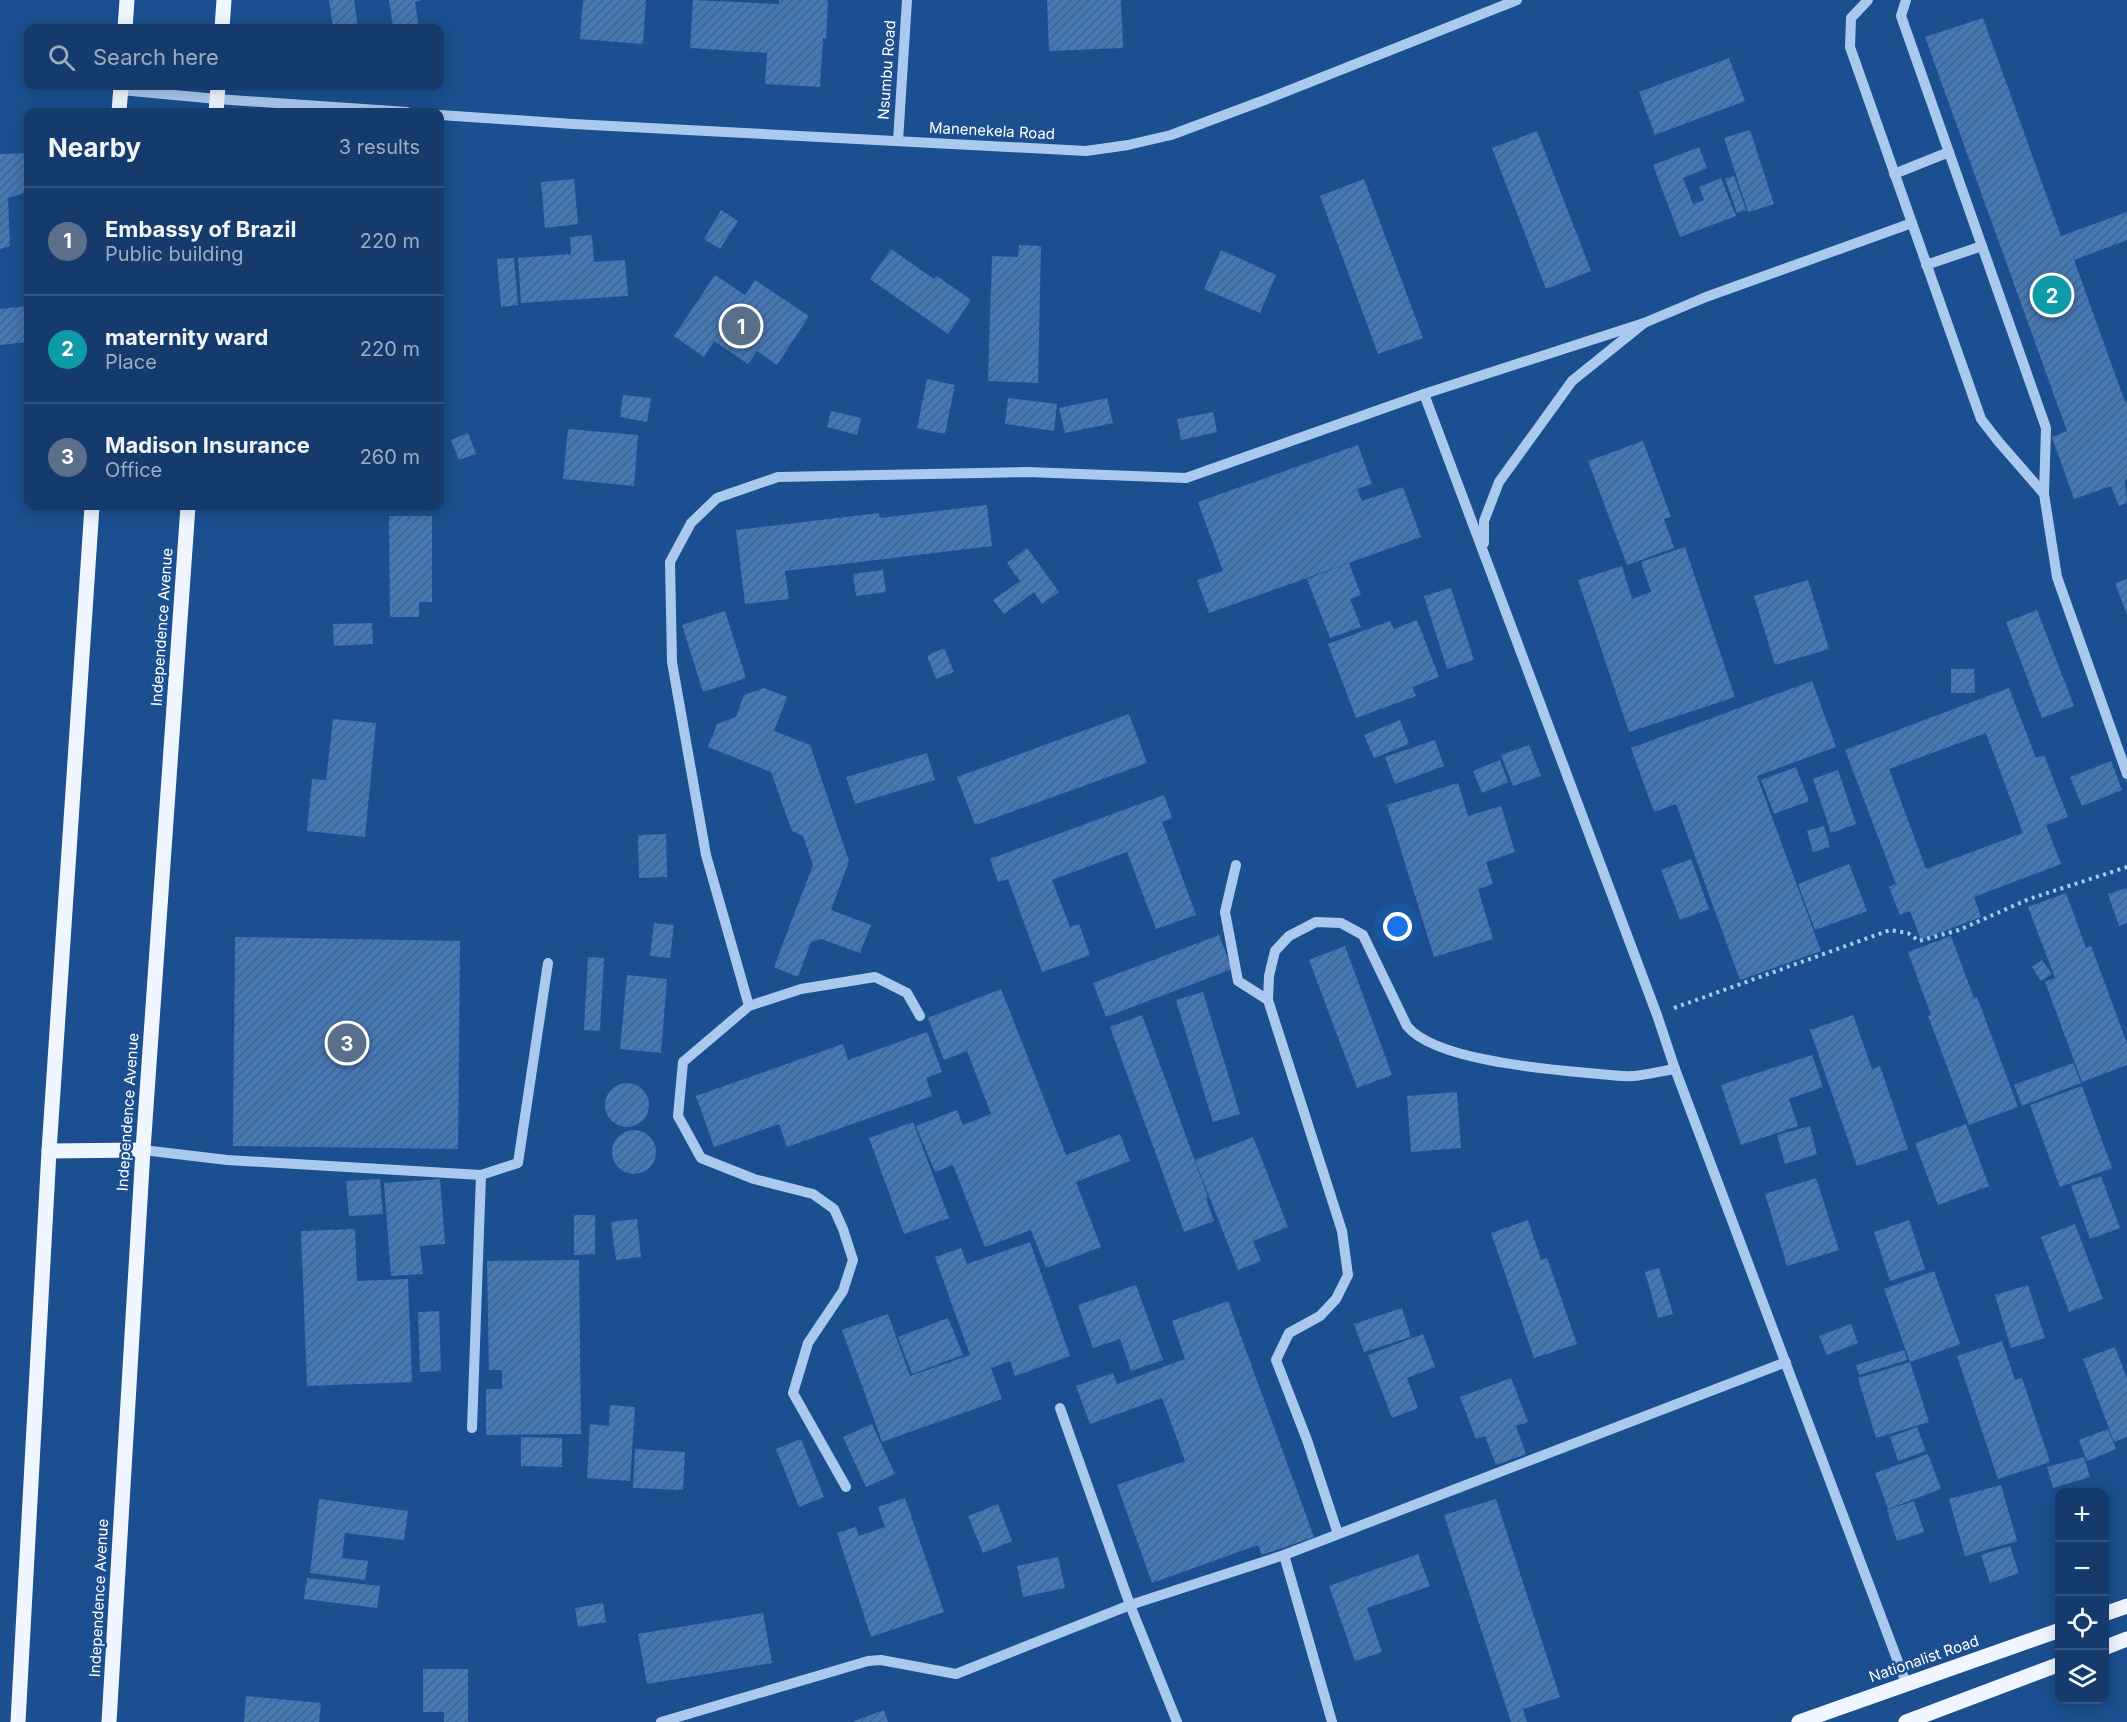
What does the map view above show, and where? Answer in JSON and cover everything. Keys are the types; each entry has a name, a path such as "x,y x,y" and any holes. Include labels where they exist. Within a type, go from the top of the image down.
{"main road":[{"path":"125,24 127,0"},
{"path":"222,24 224,0"},
{"path":"119,108 121,90"},
{"path":"18,1722 49,1151 93,510"},
{"name":"Independence Avenue","path":"110,1722 143,1150 188,510"},
{"path":"49,1151 143,1150"},
{"path":"2109,1612 2127,1606"},
{"name":"Nationalist Road","path":"1800,1722 2055,1632"},
{"path":"2109,1646 2127,1639"},
{"path":"1906,1722 2055,1666"}],"street":[{"name":"Nsumbu Road","path":"898,141 907,0"},
{"name":"Manenekela Road","path":"444,115 584,125 1086,151 1128,145 1171,135 1517,0"},
{"path":"1868,0 1851,18 1850,47 1926,265 1981,419 2044,494"},
{"path":"1906,0 1901,16 2046,428 2044,494 2057,577 2126,771"},
{"path":"138,90 217,99 349,108"},
{"path":"1894,174 1949,152"},
{"path":"749,1006 706,855 672,662 670,562 691,523 717,498 778,477 1027,472 1186,478 1424,394 1644,323 1706,297 1912,223"},
{"path":"1926,265 1982,246"},
{"path":"1484,552 1484,521 1499,482 1572,381 1644,323"},
{"path":"1424,394 1906,1683"},
{"path":"1236,865 1225,912 1238,981 1268,1000"},
{"path":"1338,1534 1276,1360 1290,1333 1320,1316 1336,1299 1348,1275 1342,1232 1268,1000 1269,976 1275,951 1289,936 1316,922 1341,923 1363,935 1407,1026 1414,1035 1435,1045 1487,1060 1549,1069 1632,1076 1675,1069"},
{"path":"143,1150 227,1160 481,1174 518,1163 548,963"},
{"path":"846,1487 793,1393 808,1343 843,1291 853,1260 843,1229 834,1209 813,1194 754,1179 701,1158 678,1116 683,1062 749,1006 801,989 875,976 908,993 920,1016"},
{"path":"472,1428 481,1174"},
{"path":"661,1722 868,1661 881,1660 956,1674 1130,1605 1284,1555 1786,1362"},
{"path":"1060,1408 1130,1605 1177,1722"},
{"path":"1284,1555 1332,1722"}],"path":[{"path":"1657,1015 1890,930 1908,933 1919,941 1959,930 2029,899 2127,867"}],"building":[{"path":"329,0 354,0 357,24 332,24"},
{"path":"389,0 422,0 415,2 418,24 392,24"},
{"path":"583,0 646,0 643,44 580,39"},
{"path":"693,0 779,4 779,0 828,0 820,87 765,84 767,53 690,48"},
{"path":"1047,0 1121,0 1123,48 1049,51"},
{"path":"1983,18 2061,236 2127,212 2127,240 2074,260 2125,402 2127,401 2127,479 2125,480 2127,503 2119,506 2111,486 2074,499 2052,437 2067,431 1925,37"},
{"path":"1729,58 1745,101 1655,135 1639,92"},
{"path":"1750,130 1774,204 1748,212 1724,138"},
{"path":"1537,131 1591,271 1546,289 1492,148"},
{"path":"1699,147 1707,168 1683,178 1693,204 1704,200 1699,187 1721,178 1736,216 1680,237 1653,165"},
{"path":"24,153 24,193 8,198 10,246 0,249 0,154"},
{"path":"1734,176 1746,210 1737,213 1725,179"},
{"path":"574,179 578,224 545,228 541,182"},
{"path":"1364,179 1423,338 1378,354 1320,196"},
{"path":"721,210 738,221 720,249 704,239"},
{"path":"592,235 594,262 625,260 628,296 521,303 518,258 571,254 570,237"},
{"path":"1019,245 1041,246 1038,383 988,381 992,256 1018,257"},
{"path":"891,249 934,279 937,276 971,300 948,334 870,279"},
{"path":"1221,250 1276,275 1260,313 1204,289"},
{"path":"514,258 518,305 501,307 497,259"},
{"path":"715,275 745,295 755,280 809,316 777,365 757,351 748,364 714,341 704,357 674,336"},
{"path":"24,306 24,342 0,345 0,309"},
{"path":"927,379 955,385 945,434 917,428"},
{"path":"623,395 651,398 647,422 620,417"},
{"path":"1008,398 1057,404 1054,431 1005,424"},
{"path":"1107,398 1113,423 1065,433 1059,408"},
{"path":"831,411 861,418 857,435 827,427"},
{"path":"1213,412 1217,432 1181,440 1177,419"},
{"path":"568,429 638,435 634,486 563,479"},
{"path":"468,433 476,454 459,460 451,440"},
{"path":"1643,441 1671,517 1664,519 1674,548 1627,565 1588,461"},
{"path":"1358,445 1372,484 1357,489 1362,501 1403,487 1421,537 1209,613 1197,580 1223,571 1198,502"},
{"path":"987,505 992,546 785,571 789,599 745,604 736,530 879,513 880,518"},
{"path":"389,516 432,516 432,602 419,602 419,617 390,617"},
{"path":"1685,547 1735,697 1629,732 1578,580 1622,566 1632,599 1651,592 1641,562"},
{"path":"1027,548 1059,592 1042,604 1034,592 1004,614 993,600 1020,581 1007,563"},
{"path":"1349,563 1361,595 1350,599 1361,627 1330,638 1307,579"},
{"path":"883,570 886,592 856,596 853,574"},
{"path":"2127,579 2127,615 2115,583"},
{"path":"1808,580 1829,649 1775,665 1754,596"},
{"path":"1451,588 1474,660 1447,669 1424,596"},
{"path":"2037,610 2074,706 2042,718 2006,622"},
{"path":"725,611 746,678 703,692 682,625"},
{"path":"1417,620 1439,677 1412,687 1416,696 1356,718 1328,644 1390,621 1394,629"},
{"path":"372,623 373,644 334,646 333,624"},
{"path":"944,648 954,672 936,679 927,656"},
{"path":"1951,669 1974,669 1975,693 1951,693"},
{"path":"1812,681 1836,747 1757,776 1821,951 1740,980 1676,804 1654,812 1631,748"},
{"path":"764,688 787,697 774,731 810,745 849,861 831,910 871,925 860,953 821,939 811,942 798,977 774,967 813,865 803,836 792,831 771,772 708,747 717,724 736,717 744,695"},
{"path":"2009,688 2036,758 2044,755 2068,817 2046,825 2061,864 1974,897 1981,917 1921,940 1910,911 1900,915 1889,887 1896,884 1845,750","holes":["1986,733 2023,833 1926,869 1889,769"]},
{"path":"1129,714 1147,763 975,825 957,777"},
{"path":"333,719 376,723 365,837 307,831 312,779 326,780"},
{"path":"1400,720 1409,744 1374,758 1364,735"},
{"path":"1435,740 1444,766 1395,784 1385,757"},
{"path":"1529,745 1541,776 1513,786 1501,755"},
{"path":"927,753 935,780 855,804 846,777"},
{"path":"1500,760 1508,782 1482,793 1473,771"},
{"path":"2111,761 2122,790 2082,806 2070,777"},
{"path":"1796,767 1809,801 1774,814 1761,780"},
{"path":"1838,770 1856,824 1831,833 1813,779"},
{"path":"1458,783 1468,816 1501,806 1515,852 1486,862 1493,884 1478,889 1493,939 1434,957 1387,805"},
{"path":"1164,795 1172,818 1162,822 1196,915 1156,929 1127,852 1052,880 1070,927 1079,924 1090,955 1042,972 1008,879 998,882 990,859"},
{"path":"1824,826 1830,847 1813,852 1807,831"},
{"path":"666,834 667,877 639,878 638,835"},
{"path":"1691,859 1709,909 1680,920 1661,870"},
{"path":"1849,864 1867,911 1815,930 1798,884"},
{"path":"2127,888 2127,923 2119,926 2108,894"},
{"path":"2066,893 2086,948 2091,946 2127,1043 2127,1065 2082,1082 2045,982 2055,978 2028,907"},
{"path":"654,923 674,925 670,958 650,956"},
{"path":"1219,935 1232,969 1106,1017 1093,983"},
{"path":"1951,936 1974,998 1977,997 2018,1107 1969,1125 1928,1016 1931,1015 1908,952"},
{"path":"235,937 460,941 458,1149 233,1146"},
{"path":"1345,946 1392,1075 1357,1088 1309,960"},
{"path":"588,957 604,958 600,1031 584,1030"},
{"path":"2042,960 2052,974 2041,981 2032,967"},
{"path":"627,975 667,979 661,1053 620,1049"},
{"path":"1001,989 1066,1155 1120,1134 1130,1161 1076,1182 1101,1247 1046,1268 1031,1230 985,1247 953,1165 935,1172 916,1126 957,1110 963,1125 991,1114 967,1051 944,1060 928,1018"},
{"path":"1203,992 1240,1114 1213,1122 1176,1000"},
{"path":"1142,1015 1208,1197 1206,1198 1214,1221 1184,1232 1110,1027"},
{"path":"1853,1015 1872,1069 1880,1066 1908,1149 1857,1166 1810,1030"},
{"path":"927,1032 942,1072 926,1078 932,1096 787,1147 779,1124 714,1147 696,1096 843,1044 848,1060"},
{"path":"1812,1055 1823,1087 1789,1099 1798,1126 1741,1145 1721,1085"},
{"path":"2073,1063 2081,1083 2022,1106 2014,1085"},
{"path":"627,1083 643,1089 649,1105 643,1121 627,1127 611,1121 605,1105 611,1089"},
{"path":"2082,1086 2112,1168 2060,1187 2030,1105"},
{"path":"1457,1092 1461,1148 1411,1152 1407,1096"},
{"path":"913,1122 949,1218 904,1234 869,1138"},
{"path":"1966,1124 1989,1186 1938,1205 1915,1143"},
{"path":"1810,1126 1817,1154 1785,1164 1777,1135"},
{"path":"634,1130 650,1136 656,1152 650,1168 634,1174 618,1168 612,1152 618,1136"},
{"path":"1253,1137 1288,1227 1253,1241 1261,1261 1238,1270 1195,1160"},
{"path":"2101,1176 2120,1228 2090,1239 2071,1186"},
{"path":"1816,1178 1839,1250 1787,1266 1765,1194"},
{"path":"380,1179 383,1214 349,1216 346,1181"},
{"path":"440,1179 445,1244 420,1246 423,1274 391,1276 384,1183"},
{"path":"574,1215 595,1215 595,1254 574,1255"},
{"path":"637,1219 641,1257 616,1260 611,1222"},
{"path":"1528,1220 1541,1260 1547,1258 1577,1344 1534,1358 1491,1233"},
{"path":"1909,1220 1925,1269 1890,1281 1874,1232"},
{"path":"2075,1224 2103,1299 2069,1312 2041,1237"},
{"path":"355,1229 357,1281 408,1279 412,1382 307,1386 301,1231"},
{"path":"1030,1242 1070,1356 1015,1376 1010,1361 991,1368 1002,1399 882,1442 842,1330 888,1314 910,1376 970,1355 935,1257 961,1248 967,1264"},
{"path":"579,1260 581,1434 486,1435 486,1389 502,1389 502,1370 489,1370 487,1261"},
{"path":"1659,1268 1673,1314 1658,1318 1645,1272"},
{"path":"1934,1271 1960,1344 1910,1362 1884,1289"},
{"path":"1136,1285 1163,1360 1131,1371 1120,1339 1093,1348 1078,1305"},
{"path":"2028,1285 2045,1338 2011,1348 1995,1295"},
{"path":"1228,1301 1314,1537 1262,1555 1258,1545 1152,1583 1117,1485 1185,1461 1162,1398 1090,1424 1076,1386 1113,1373 1117,1384 1185,1359 1172,1321"},
{"path":"1402,1308 1411,1337 1364,1352 1354,1324"},
{"path":"439,1311 441,1371 420,1372 418,1312"},
{"path":"948,1318 963,1355 912,1374 898,1337"},
{"path":"1851,1324 1858,1343 1827,1355 1819,1336"},
{"path":"1423,1334 1435,1367 1407,1378 1418,1408 1392,1418 1368,1355"},
{"path":"2002,1341 2015,1380 2022,1378 2050,1462 1998,1479 1957,1356"},
{"path":"2115,1347 2127,1378 2127,1437 2114,1442 2083,1359"},
{"path":"1904,1350 1907,1360 1859,1375 1856,1365"},
{"path":"1910,1362 1929,1422 1876,1438 1858,1378"},
{"path":"1511,1378 1528,1422 1516,1426 1526,1454 1496,1465 1485,1436 1476,1439 1460,1397"},
{"path":"610,1405 635,1407 630,1481 587,1478 590,1424 609,1426"},
{"path":"872,1424 895,1474 866,1487 843,1437"},
{"path":"1917,1427 1926,1451 1898,1461 1890,1437"},
{"path":"2108,1429 2116,1449 2087,1461 2079,1440"},
{"path":"521,1437 562,1438 562,1467 521,1466"},
{"path":"801,1439 824,1497 799,1507 776,1449"},
{"path":"635,1449 685,1452 683,1490 633,1488"},
{"path":"1928,1454 1941,1489 1888,1509 1875,1473"},
{"path":"2084,1457 2090,1477 2053,1488 2047,1467"},
{"path":"2001,1485 2017,1541 1965,1556 1949,1499"},
{"path":"905,1498 944,1612 871,1637 837,1533 856,1527 859,1536 885,1527 878,1507"},
{"path":"319,1499 408,1511 404,1540 345,1533 342,1558 368,1561 365,1580 310,1573"},
{"path":"1496,1499 1560,1697 1523,1709 1527,1722 1511,1722 1444,1515"},
{"path":"1914,1501 1924,1532 1897,1541 1887,1510"},
{"path":"998,1504 1012,1541 983,1553 968,1516"},
{"path":"2010,1546 2019,1573 1990,1583 1981,1555"},
{"path":"1418,1554 1430,1586 1367,1608 1382,1652 1355,1661 1329,1586"},
{"path":"1058,1557 1065,1588 1023,1597 1017,1566"},
{"path":"307,1578 380,1586 377,1608 304,1599"},
{"path":"603,1603 606,1622 578,1627 575,1608"},
{"path":"763,1613 772,1663 647,1684 638,1634"},
{"path":"423,1669 468,1669 468,1722 444,1722 444,1712 423,1712"},
{"path":"246,1696 321,1703 319,1722 244,1722"},
{"path":"884,1710 888,1722 852,1722"}],"place":[{"name":"maternity ward","path":"2052,295"},
{"name":"Embassy of Brazil","path":"741,326"},
{"name":"Madison Insurance","path":"347,1043"}]}
